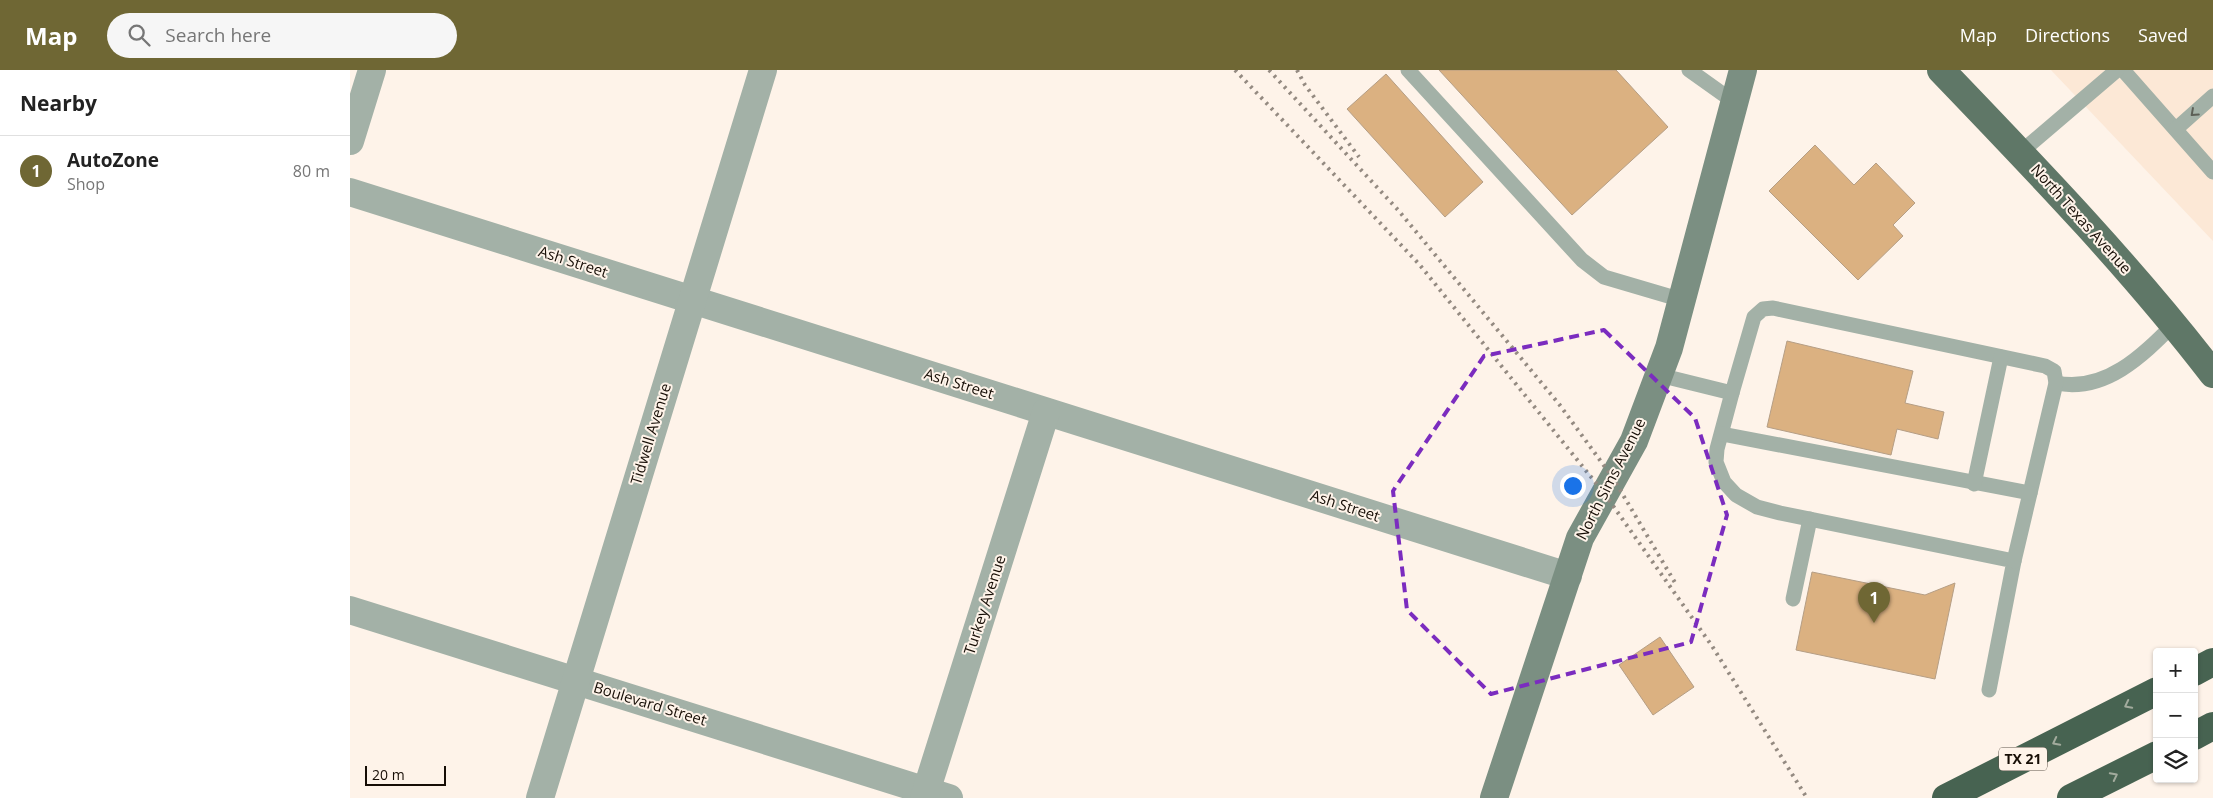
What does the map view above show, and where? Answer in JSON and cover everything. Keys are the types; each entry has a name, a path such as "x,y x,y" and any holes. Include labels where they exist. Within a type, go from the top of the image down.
{"highway":[{"path":"2198,670 2213,662"},
{"name":"TX 21","path":"1946,798 2153,693"},
{"path":"2198,734 2213,726"},
{"path":"2072,798 2153,756"}],"main road":[{"name":"North Texas Avenue","path":"1942,70 2020,152 2174,324 2213,374"}],"street":[{"path":"350,141 372,70"},
{"name":"Tidwell Avenue","path":"540,798 763,70"},
{"name":"North Sims Avenue","path":"1494,798 1580,538 1634,441 1669,348 1743,70"},
{"name":"Ash Street","path":"350,192 1568,576"},
{"name":"Turkey Avenue","path":"934,796 1046,412"},
{"name":"Boulevard Street","path":"350,610 934,796"}],"lane":[{"path":"1408,70 1582,260 1604,277 1682,300"},
{"path":"1689,70 1734,102"},
{"path":"2020,152 2117,70"},
{"path":"2123,70 2213,172"},
{"path":"2176,129 2213,96"},
{"path":"1989,690 2014,561 2056,383 2054,371 2045,366 1774,308 1764,309 1754,317 1732,393 1716,462 1724,482 1736,495 1757,506 1810,520 2014,561"},
{"path":"2056,383 2070,386 2084,385 2119,372 2146,353 2174,324"},
{"path":"1974,484 2001,357"},
{"path":"1659,375 1732,393"},
{"path":"1722,434 1974,484 2030,493"},
{"path":"1793,599 1810,520"}],"highlighted area":[{"path":"1604,330 1695,418 1727,515 1691,642 1491,694 1407,610 1393,491 1484,356"}],"shaded area":[{"path":"2051,70 2213,70 2213,241"}],"building":[{"path":"1439,70 1616,70 1668,127 1572,215"},
{"path":"1386,74 1483,182 1445,217 1347,109"},
{"path":"1815,145 1854,185 1876,163 1915,203 1893,225 1903,236 1858,280 1769,191"},
{"path":"1787,341 1913,371 1905,403 1944,412 1938,439 1897,429 1891,455 1767,427"},
{"path":"1812,572 1925,595 1955,583 1935,679 1796,650"},
{"path":"1660,637 1694,687 1653,715 1619,665"}],"railway":[{"path":"1235,70 1419,264 1604,493 1712,646 1807,798"},
{"path":"1269,70 1398,210 1559,404 1613,478 1677,586"},
{"path":"1297,70 1305,85 1359,157"}],"place":[{"name":"AutoZone","path":"1874,623"}]}
